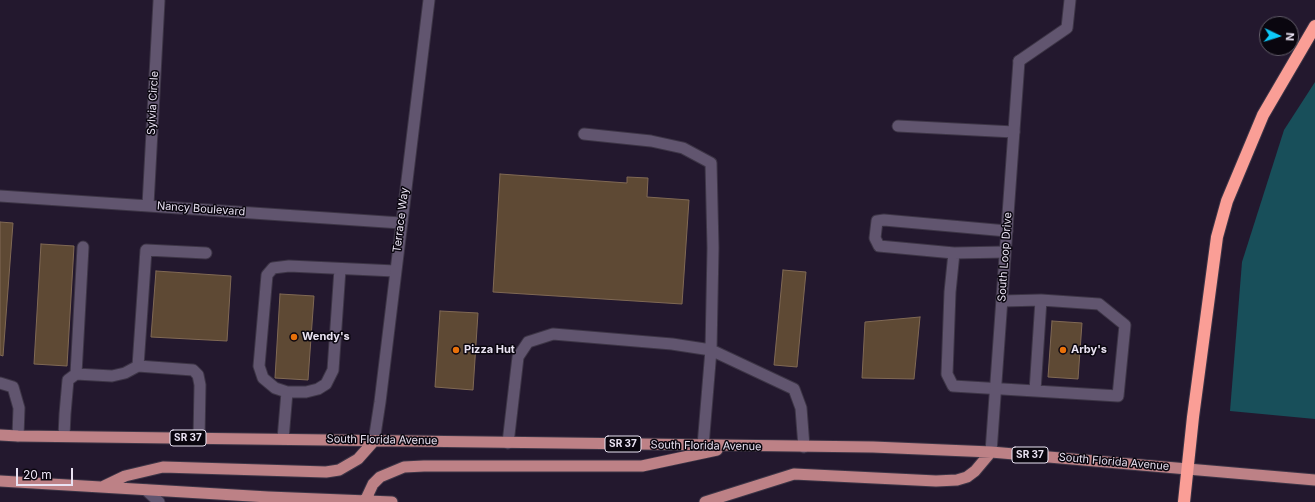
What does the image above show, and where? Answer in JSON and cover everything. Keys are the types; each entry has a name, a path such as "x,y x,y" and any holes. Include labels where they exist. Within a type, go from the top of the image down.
{"highway":[{"path":"1184,502 1192,417 1217,237 1227,201 1263,115 1315,26"}],"main road":[{"name":"South Florida Avenue","path":"0,434 18,436 873,447 991,452 1315,480"},
{"path":"102,487 124,476 163,467 326,472 339,470 358,459 374,441"},
{"path":"365,502 373,484 380,477 404,467 642,466 736,446"},
{"path":"705,502 794,474 936,481 957,480 967,477 975,471 991,452"},
{"path":"0,482 365,502 392,502"}],"street":[{"name":"Terrace Way","path":"374,441 429,0"},
{"name":"South Loop Drive","path":"991,452 1019,61 1067,28 1070,0"},
{"name":"Sylvia Circle","path":"148,205 159,1"},
{"path":"898,126 1014,132"},
{"path":"584,134 651,141 683,148 711,163 713,248 711,350 703,446"},
{"name":"Nancy Boulevard","path":"0,196 401,223"},
{"path":"1005,252 954,253 879,246 875,238 877,221 884,220 1007,231"},
{"path":"76,374 83,247"},
{"path":"138,366 146,250 206,253"},
{"path":"954,253 950,292 947,374 953,386 1118,396 1125,325 1099,304 1042,300 1002,301"},
{"path":"340,269 333,370 326,384 318,389 306,392 287,392 275,388 263,378 259,366 267,275 273,268 289,266 395,271"},
{"path":"1035,391 1042,300"},
{"path":"508,443 518,358 528,342 553,334 672,344 711,350 794,389 801,408 804,447"},
{"path":"64,436 68,380 76,374 112,376 125,373 138,366 193,370 198,375 200,385 199,438"},
{"path":"0,383 13,387 19,408 18,436"},
{"path":"283,439 287,392"},
{"path":"146,490 159,502"}],"shaded area":[{"path":"1315,82 1315,419 1230,411 1242,262 1284,130"}],"building":[{"path":"500,174 627,183 627,177 648,178 647,197 689,200 682,304 493,292"},
{"path":"0,222 13,223 3,356 0,355"},
{"path":"41,244 74,246 67,366 34,364"},
{"path":"783,270 806,272 797,367 774,365"},
{"path":"156,271 231,276 227,341 151,337"},
{"name":"Wendy's","path":"280,294 314,296 308,380 275,378"},
{"name":"Pizza Hut","path":"440,311 478,313 473,390 435,387"},
{"path":"920,317 914,379 862,378 865,322"},
{"path":"1052,321 1082,323 1078,379 1048,377"}],"place":[{"name":"Wendy's","path":"294,337"},
{"name":"Pizza Hut","path":"456,350"},
{"name":"Arby's","path":"1063,350"}]}
